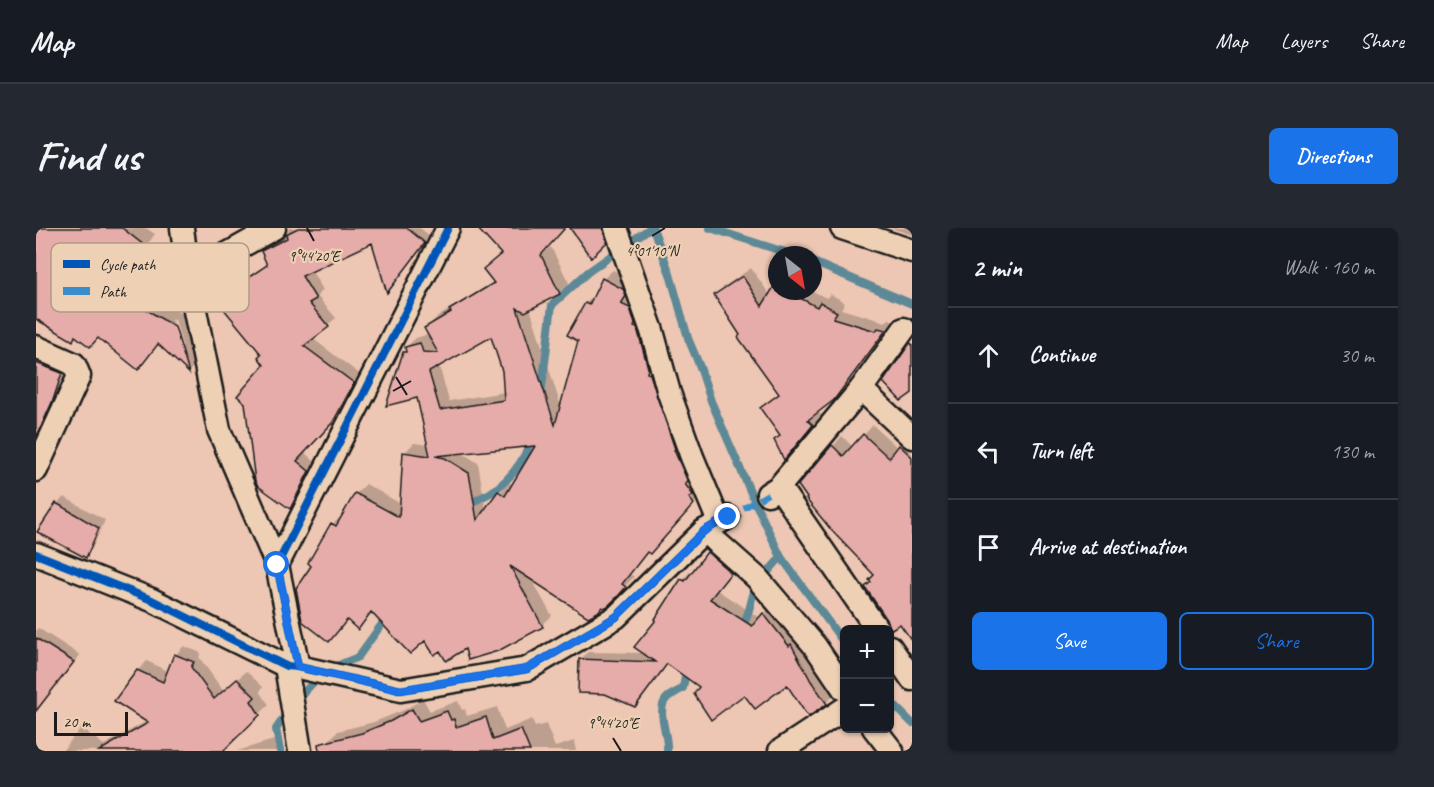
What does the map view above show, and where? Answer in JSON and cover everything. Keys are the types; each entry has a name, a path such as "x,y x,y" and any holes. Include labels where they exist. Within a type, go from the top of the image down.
{"street":[{"path":"182,228 184,243"},
{"path":"247,243 274,228"},
{"path":"277,565 448,228"},
{"path":"616,228 652,331 669,393 717,523 757,578 815,646 840,683"},
{"path":"842,228 912,250"},
{"path":"195,312 219,430 277,565 292,667 300,751"},
{"path":"873,625 773,491 861,389 904,329"},
{"path":"36,347 74,364 79,375 36,470"},
{"path":"861,389 912,437"},
{"path":"36,554 152,600 292,667 400,690 527,669 616,617 717,523"},
{"path":"894,653 911,676"},
{"path":"780,751 840,712"},
{"path":"877,733 892,751"}],"building":[{"path":"36,228 122,228 141,243 51,243 51,312 150,312 175,327 189,373 158,344 138,370 98,338 90,347 75,336 73,341 36,319"},
{"path":"298,228 407,228 425,243 387,293 372,243 302,276 316,299 309,303 329,327 304,346 354,383 333,422 297,461 309,471 290,509 258,486 255,481 245,403 237,396 264,365 258,357 261,354 226,312 249,312 249,277 267,265 261,251 287,238 286,234"},
{"path":"477,228 565,228 541,255 560,294 525,312 517,308 555,425 578,341 567,335 585,303 589,305 602,278 623,289 626,296 621,304 630,308 648,368 647,373 650,374 674,450 688,482 685,484 693,495 689,498 694,504 650,554 647,552 622,584 626,587 619,595 608,606 602,607 588,617 510,566 543,627 498,651 468,660 465,649 446,661 440,651 434,655 425,641 410,654 371,612 358,630 347,620 329,642 302,621 296,588 311,566 308,563 331,523 336,526 355,493 399,517 403,452 430,456 417,398 386,406 403,352 406,352 405,347 420,343 423,352 438,353 424,328 494,283 483,269 501,254","holes":["491,337 502,371 504,400 440,410 429,372","535,446 505,496 498,491 477,520 469,473 445,458 435,456"]},
{"path":"570,228 603,228 607,242 591,258"},
{"path":"743,277 762,306 768,296 768,300 804,300 817,307 820,302 837,312 833,318 876,331 878,328 886,330 834,400 808,420 813,425 784,460 774,440 780,436 760,408 779,394 738,337 740,335 714,295"},
{"path":"910,343 912,344 912,393 901,401 883,382"},
{"path":"36,363 62,373 36,438"},
{"path":"863,434 889,458 899,445 912,457 912,641 900,624 894,628 894,625 889,625 865,587 874,575 833,532 806,499 798,485 832,445 843,456"},
{"path":"56,503 99,528 86,558 37,532"},
{"path":"707,552 731,573 710,599 752,626 763,613 789,646 791,644 811,681 827,704 808,717 787,685 755,709 744,695 711,720 694,694 699,687 667,664 635,707 605,694 578,693 579,659 655,662 634,647 656,620 681,579 685,581"},
{"path":"36,638 74,662 36,711"},
{"path":"174,654 194,662 191,667 214,699 237,679 255,697 251,701 260,715 223,751 99,751 148,723 114,701 137,670 163,682"},
{"path":"412,709 419,721 447,711 451,720 454,719 456,727 486,717 493,740 521,729 530,751 319,751 318,744 362,733"}],"waterway":[{"path":"541,395 552,305 588,272 650,228"},
{"path":"653,228 711,401 753,498 781,557 840,638"},
{"path":"710,228 768,247"},
{"path":"822,266 912,304"},
{"path":"466,508 497,488 510,476 525,455 532,439"},
{"path":"742,629 755,587 781,557"},
{"path":"332,668 358,657 387,617"},
{"path":"667,751 662,709 669,697 683,688 685,677 690,670"},
{"path":"297,700 319,676"},
{"path":"894,705 912,723"},
{"path":"280,751 276,729 289,710"}],"marked path":[{"path":"728,517 768,494"}],"cycle path":[{"path":"298,667 277,565 448,228"},
{"path":"36,554 152,600 286,666 401,690 527,669 616,617 704,531 728,517"}],"route":[{"path":"277,565 298,667 400,690 527,669 616,617 704,531 728,517"}]}
